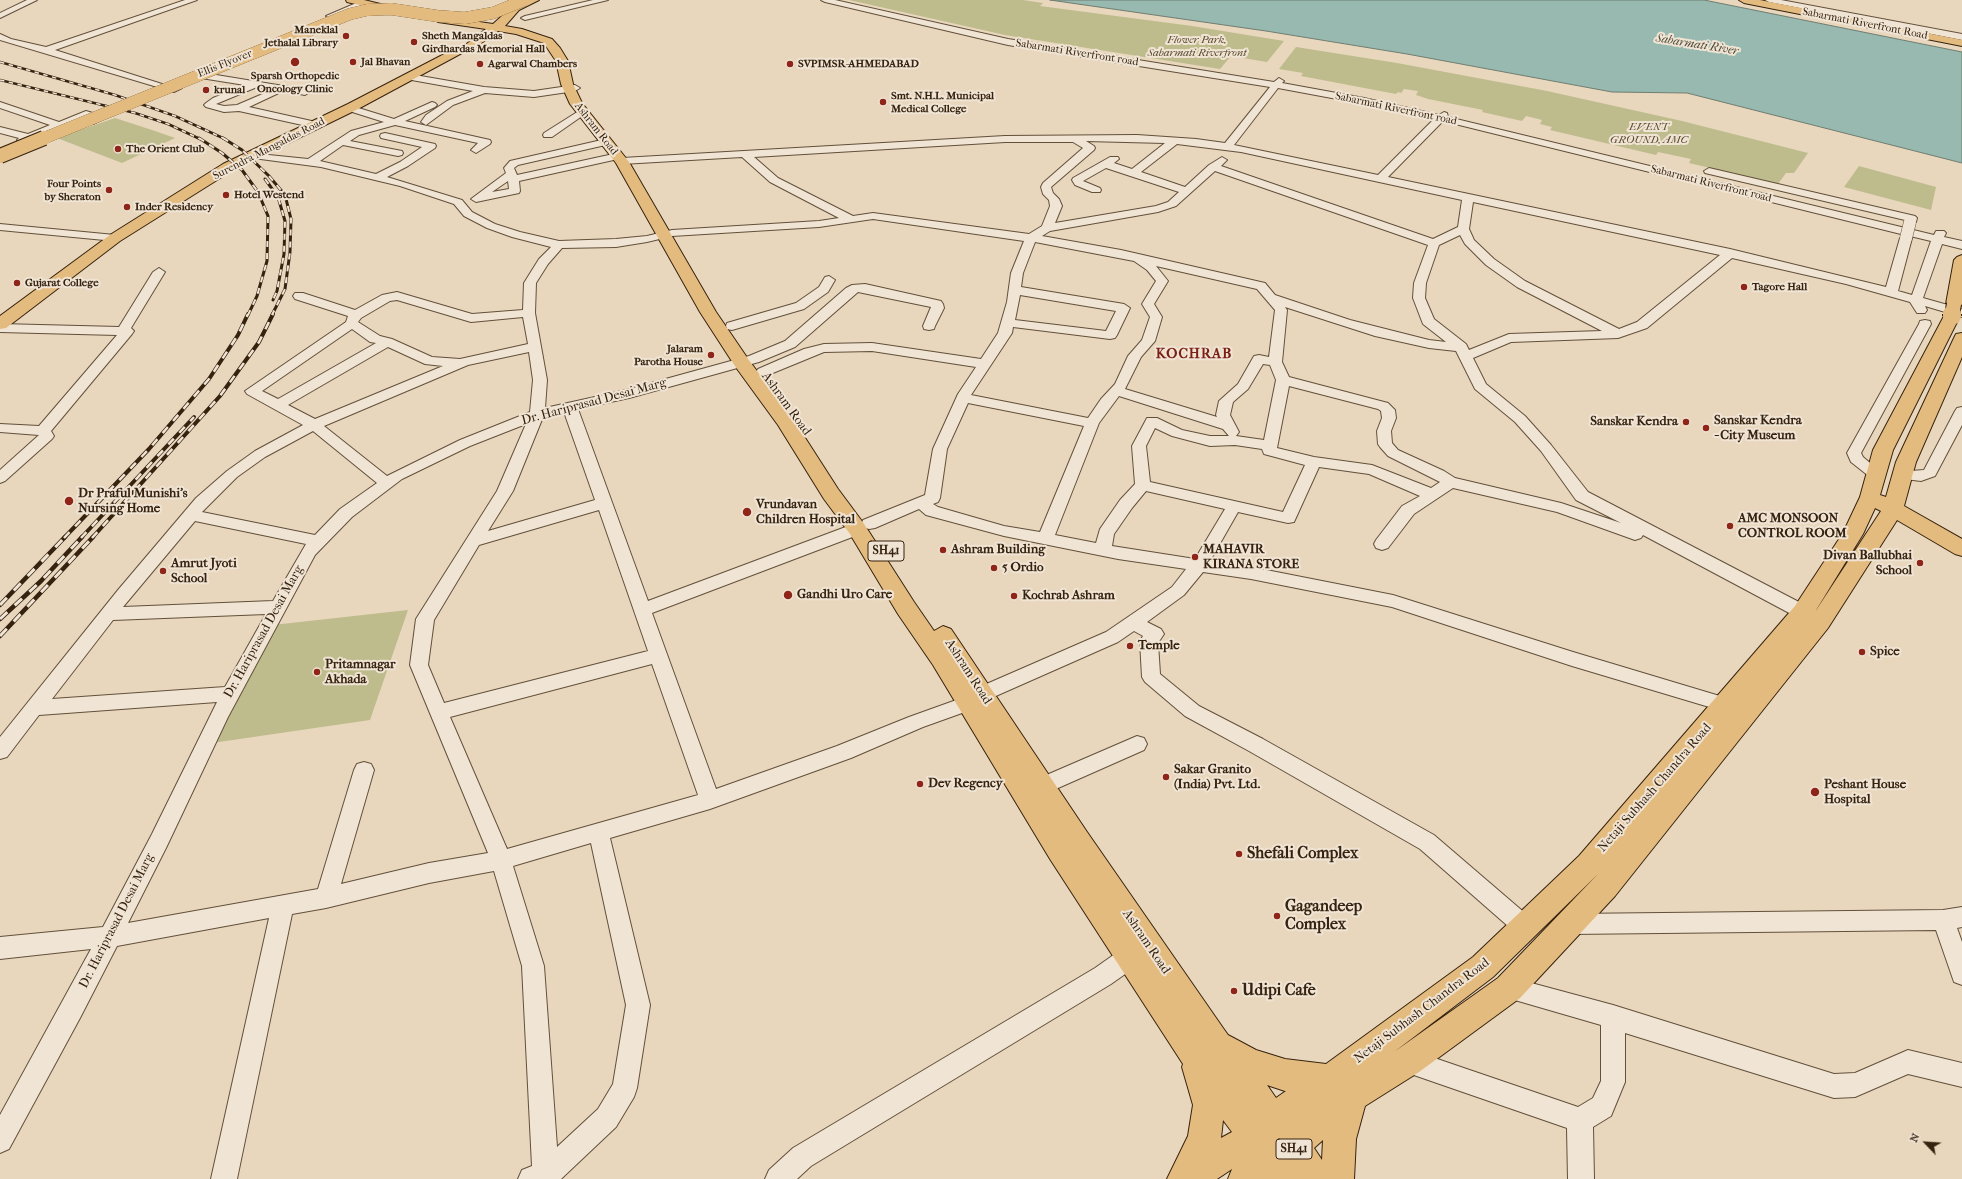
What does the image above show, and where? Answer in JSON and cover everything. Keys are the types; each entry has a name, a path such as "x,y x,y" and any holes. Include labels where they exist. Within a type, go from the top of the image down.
{"main road":[{"name":"Ashram Road","path":"351,0 499,19 548,41 562,61 567,84 572,88 619,154 649,207 753,364"},
{"name":"Ellis Flyover","path":"0,157 350,14 367,10 391,9 436,16 465,18 493,13 525,0"},
{"path":"458,51 468,48 499,19 534,0"},
{"name":"Sabarmati Riverfront Road","path":"1744,0 1962,42"},
{"path":"1756,0 1962,42"},
{"name":"Ellis Flyover","path":"0,152 344,13 364,9 391,7 446,15 464,16 489,11 499,19"},
{"name":"Surendra Mangaldas Road","path":"0,324 115,238 228,167 316,125 458,51 458,47 471,39 475,30 499,19"},
{"name":"Ashram Road","path":"572,88 576,104 619,154"},
{"name":"Ashram Road","path":"667,234 732,326 786,423 831,494 863,526 898,595 925,635 1042,786 1204,1047 1275,1147 1315,1179"},
{"name":"Netaji Subhash Chandra Road","path":"1341,1088 1408,1061 1509,988 1605,887 1811,617 1898,493 1958,318 1962,263"},
{"name":"Netaji Subhash Chandra Road","path":"1185,1179 1275,1147 1341,1088 1483,967 1589,865 1726,705 1811,617 1853,534 1873,486 1883,450 1958,318"},
{"path":"1873,486 1898,493 1962,534"},
{"path":"1898,493 1962,549"},
{"name":"Ashram Road","path":"975,699 1056,844 1130,957 1204,1047"},
{"path":"1185,1179 1204,1139 1209,1105 1204,1047 1249,1064 1285,1075 1341,1088 1340,1139 1337,1179"},
{"path":"1245,1179 1275,1147"}],"street":[{"path":"0,16 33,0"},
{"path":"46,50 193,0"},
{"path":"499,19 542,16 604,0"},
{"name":"Sabarmati Riverfront road","path":"825,0 999,38 1283,84 1447,118 1940,236 1962,239"},
{"name":"Sabarmati Riverfront road","path":"840,0 952,28"},
{"path":"1769,0 1962,37"},
{"path":"0,37 8,42 46,50 160,86 174,89 371,3"},
{"path":"160,86 371,3"},
{"path":"204,76 305,92"},
{"path":"409,77 484,90 534,94 572,88"},
{"path":"1277,100 1283,84"},
{"path":"642,610 863,526 932,498 940,449 963,398 1005,334 1015,290 1017,273 1031,238 1047,228 1158,210 1172,204 1238,146 1253,115 1283,84"},
{"path":"254,85 216,100 209,105 224,109 238,108 316,125"},
{"path":"238,108 281,89"},
{"path":"423,128 429,117 450,103 484,90"},
{"path":"0,105 59,125"},
{"path":"311,162 355,133 395,122 432,105"},
{"path":"349,108 395,122 486,142 476,150"},
{"path":"548,134 582,112"},
{"path":"0,149 86,114 100,118 0,157"},
{"path":"1253,115 1265,117"},
{"path":"1385,180 1447,118"},
{"path":"0,130 28,137"},
{"path":"379,177 404,164 431,146 385,136"},
{"path":"1074,138 1104,154 1134,173 1186,191"},
{"path":"619,154 512,177 509,167 518,162 619,154 745,154 1005,139 1137,138 1238,146 1385,180 1730,253 1891,292 1958,318"},
{"path":"1134,173 1175,140"},
{"path":"342,142 398,153"},
{"path":"745,154 774,180 852,219"},
{"path":"1096,190 1079,183 1078,180 1104,154"},
{"path":"1047,228 1056,206 1054,199 1048,194 1046,187 1048,183 1104,154"},
{"path":"253,155 311,162 379,177 434,193 458,202 468,214 516,235 558,245 616,243 667,234 819,224 873,216 1031,238 1135,257 1261,286 1281,310 1275,362 1282,374 1283,380 1271,446 1268,451 1314,462 1372,470 1433,495"},
{"path":"1213,167 1434,243 1463,229"},
{"path":"1698,168 1911,218 1891,292"},
{"path":"1132,187 1147,178"},
{"path":"1468,198 1463,229 1469,242 1479,252 1521,284 1618,334"},
{"path":"0,227 115,238"},
{"path":"1873,486 1856,459 1854,453 1925,324 1923,321 1920,302 1940,236"},
{"name":"Sabarmati Riverfront road","path":"1940,236 1962,245"},
{"path":"1434,243 1434,249 1420,283 1419,298 1428,321 1463,351 1480,386 1520,419 1546,448 1582,496 1811,617"},
{"path":"541,1178 533,966 502,860 419,665 425,619 505,491 537,414 540,380 529,313 530,283 543,262 558,245"},
{"path":"1271,298 1380,333 1463,351 1509,338 1618,334 1642,325 1730,253"},
{"path":"1045,539 1092,423 1121,386 1135,356 1148,341 1156,317 1148,304 1162,281 1151,267 1135,257"},
{"path":"123,331 159,272"},
{"path":"732,326 800,306 824,289 830,280"},
{"path":"753,364 790,344 850,291 856,288 937,304 938,308 929,326"},
{"path":"1008,323 1110,335 1124,308 1015,290"},
{"path":"299,296 339,308 354,319 375,339 387,342 430,361 464,362"},
{"path":"387,483 314,425 252,391 386,298 396,296 472,318 529,313"},
{"path":"0,328 123,331"},
{"path":"43,431 126,331 123,331"},
{"path":"278,405 387,342"},
{"path":"753,364 824,348 872,346 984,364"},
{"path":"0,751 108,614 202,502 232,474 260,454 314,425 416,381 464,362 534,347"},
{"path":"1232,433 1223,415 1226,401 1243,386 1259,359 1275,362"},
{"name":"Dr. Hariprasad Desai Marg","path":"0,1140 68,1017 230,694 309,551 346,513 397,476 465,443 537,414 570,408 753,364"},
{"path":"1283,380 1383,406 1388,410 1389,418 1384,430 1385,444 1393,453 1439,474 1450,482 1486,489 1561,508 1677,547"},
{"path":"1116,391 1271,446"},
{"path":"963,398 1092,423"},
{"path":"570,408 710,800"},
{"path":"1898,493 1921,476 1930,473 1962,411"},
{"path":"1143,486 1138,446 1152,421 1177,433 1210,441 1232,433"},
{"path":"0,428 43,431 47,436 0,478"},
{"path":"1143,486 1288,518 1314,462"},
{"path":"1382,544 1408,510 1433,495 1450,482"},
{"path":"1103,550 1106,533 1126,504 1143,486"},
{"path":"921,502 932,511 1004,531 1103,550 1200,564 1392,601 1572,659 1726,705"},
{"path":"474,541 604,503"},
{"path":"0,948 109,937 326,898 429,873 502,860 710,800 844,752 975,699 1112,637 1178,591 1200,564 1234,506"},
{"path":"191,515 319,541"},
{"path":"108,614 278,607"},
{"path":"1133,622 1156,634 1149,641 1151,677 1192,711 1256,745 1428,842 1525,927"},
{"path":"440,712 659,655"},
{"path":"34,708 230,694"},
{"path":"1042,786 1137,744"},
{"path":"326,898 364,770"},
{"path":"541,1178 606,1118 625,1088 629,1066 638,1005 599,833"},
{"path":"224,1179 283,905"},
{"path":"1570,924 1952,919 1962,974"},
{"path":"778,1179 802,1157 1096,980 1130,957"},
{"path":"1509,988 1614,1018 1834,1086 1855,1085 1908,1062 1962,1075"},
{"path":"1408,1061 1580,1120 1602,1107 1613,1082 1614,1018"},
{"path":"1580,1120 1581,1179"}],"green space":[{"name":"Flower Park, Sabarmati Riverfront","path":"849,0 1023,0 1043,3 1040,6 1192,26 1284,41 1267,62 1231,56 1220,69 1005,35"},
{"name":"EVENT GROUND, AMC","path":"1296,47 1397,63 1547,91 1682,121 1808,153 1794,173 1786,173 1778,184 1689,163 1691,159 1658,152 1656,155 1550,130 1552,127 1540,124 1542,120 1526,116 1522,121 1482,112 1483,110 1428,99 1416,95 1418,91 1404,89 1401,93 1398,92 1396,94 1301,76 1303,73 1279,69"},
{"name":"The Orient Club","path":"115,118 175,138 122,163 57,138"},
{"path":"1859,166 1936,187 1931,210 1844,187"},
{"name":"Pritamnagar Akhada","path":"408,610 370,720 212,743 273,625"}],"water":[{"name":"Sabarmati River","path":"1050,0 1704,0 1962,52 1962,163 1687,93 1612,92 1407,54 1266,31"}],"railway":[{"path":"0,62 115,95 175,116 223,138"},
{"path":"0,80 135,113 168,124 200,139"},
{"path":"199,138 222,153 242,170 258,192 268,216 267,261 257,296 248,315"},
{"path":"223,138 242,150 269,176 285,195 291,219 290,252 285,289 272,315"},
{"path":"265,179 278,197 285,221 284,254 277,291 273,300"},
{"path":"64,538 149,449 209,379 238,335 248,314"},
{"path":"92,538 220,396 259,342 273,314"},
{"path":"81,538 194,417"},
{"path":"0,605 65,537"},
{"path":"0,619 41,581 82,537"},
{"path":"0,636 93,537"}],"place":[{"name":"Maneklal Jethalal Library","path":"346,36"},
{"name":"Sheth Mangaldas Girdhardas Memorial Hall","path":"414,42"},
{"name":"Sparsh Orthopedic Oncology Clinic","path":"295,62"},
{"name":"Jal Bhavan","path":"353,62"},
{"name":"Agarwal Chambers","path":"480,64"},
{"name":"SVPIMSR-AHMEDABAD","path":"790,64"},
{"name":"krunal","path":"206,90"},
{"name":"Smt. N.H.L. Municipal Medical College","path":"883,102"},
{"name":"The Orient Club","path":"118,149"},
{"name":"Four Points by Sheraton","path":"109,190"},
{"name":"Hotel Westend","path":"226,195"},
{"name":"Inder Residency","path":"127,207"},
{"name":"Gujarat College","path":"17,283"},
{"name":"Tagore Hall","path":"1744,287"},
{"name":"Jalaram Parotha House","path":"711,355"},
{"name":"Sanskar Kendra","path":"1686,422"},
{"name":"Sanskar Kendra - City Museum","path":"1706,428"},
{"name":"Dr Praful Munishi's Nursing Home","path":"69,501"},
{"name":"Vrundavan Children Hospital","path":"747,512"},
{"name":"AMC MONSOON CONTROL ROOM","path":"1730,526"},
{"name":"Ashram Building","path":"943,550"},
{"name":"MAHAVIR KIRANA STORE","path":"1195,557"},
{"name":"Divan Ballubhai School","path":"1920,563"},
{"name":"5 Ordio","path":"994,568"},
{"name":"Amrut Jyoti School","path":"163,571"},
{"name":"Gandhi Uro Care","path":"788,595"},
{"name":"Kochrab Ashram","path":"1014,596"},
{"name":"Temple","path":"1130,646"},
{"name":"Spice","path":"1862,652"},
{"name":"Pritamnagar Akhada","path":"317,672"},
{"name":"Sakar Granito (India) Pvt. Ltd.","path":"1166,777"},
{"name":"Dev Regency","path":"920,784"},
{"name":"Peshant House Hospital","path":"1815,792"},
{"name":"Shefali Complex","path":"1239,854"},
{"name":"Gagandeep Complex","path":"1277,916"},
{"name":"Udipi Cafe","path":"1234,991"}],"district":[{"name":"KOCHRAB","path":"1194,355"}]}
